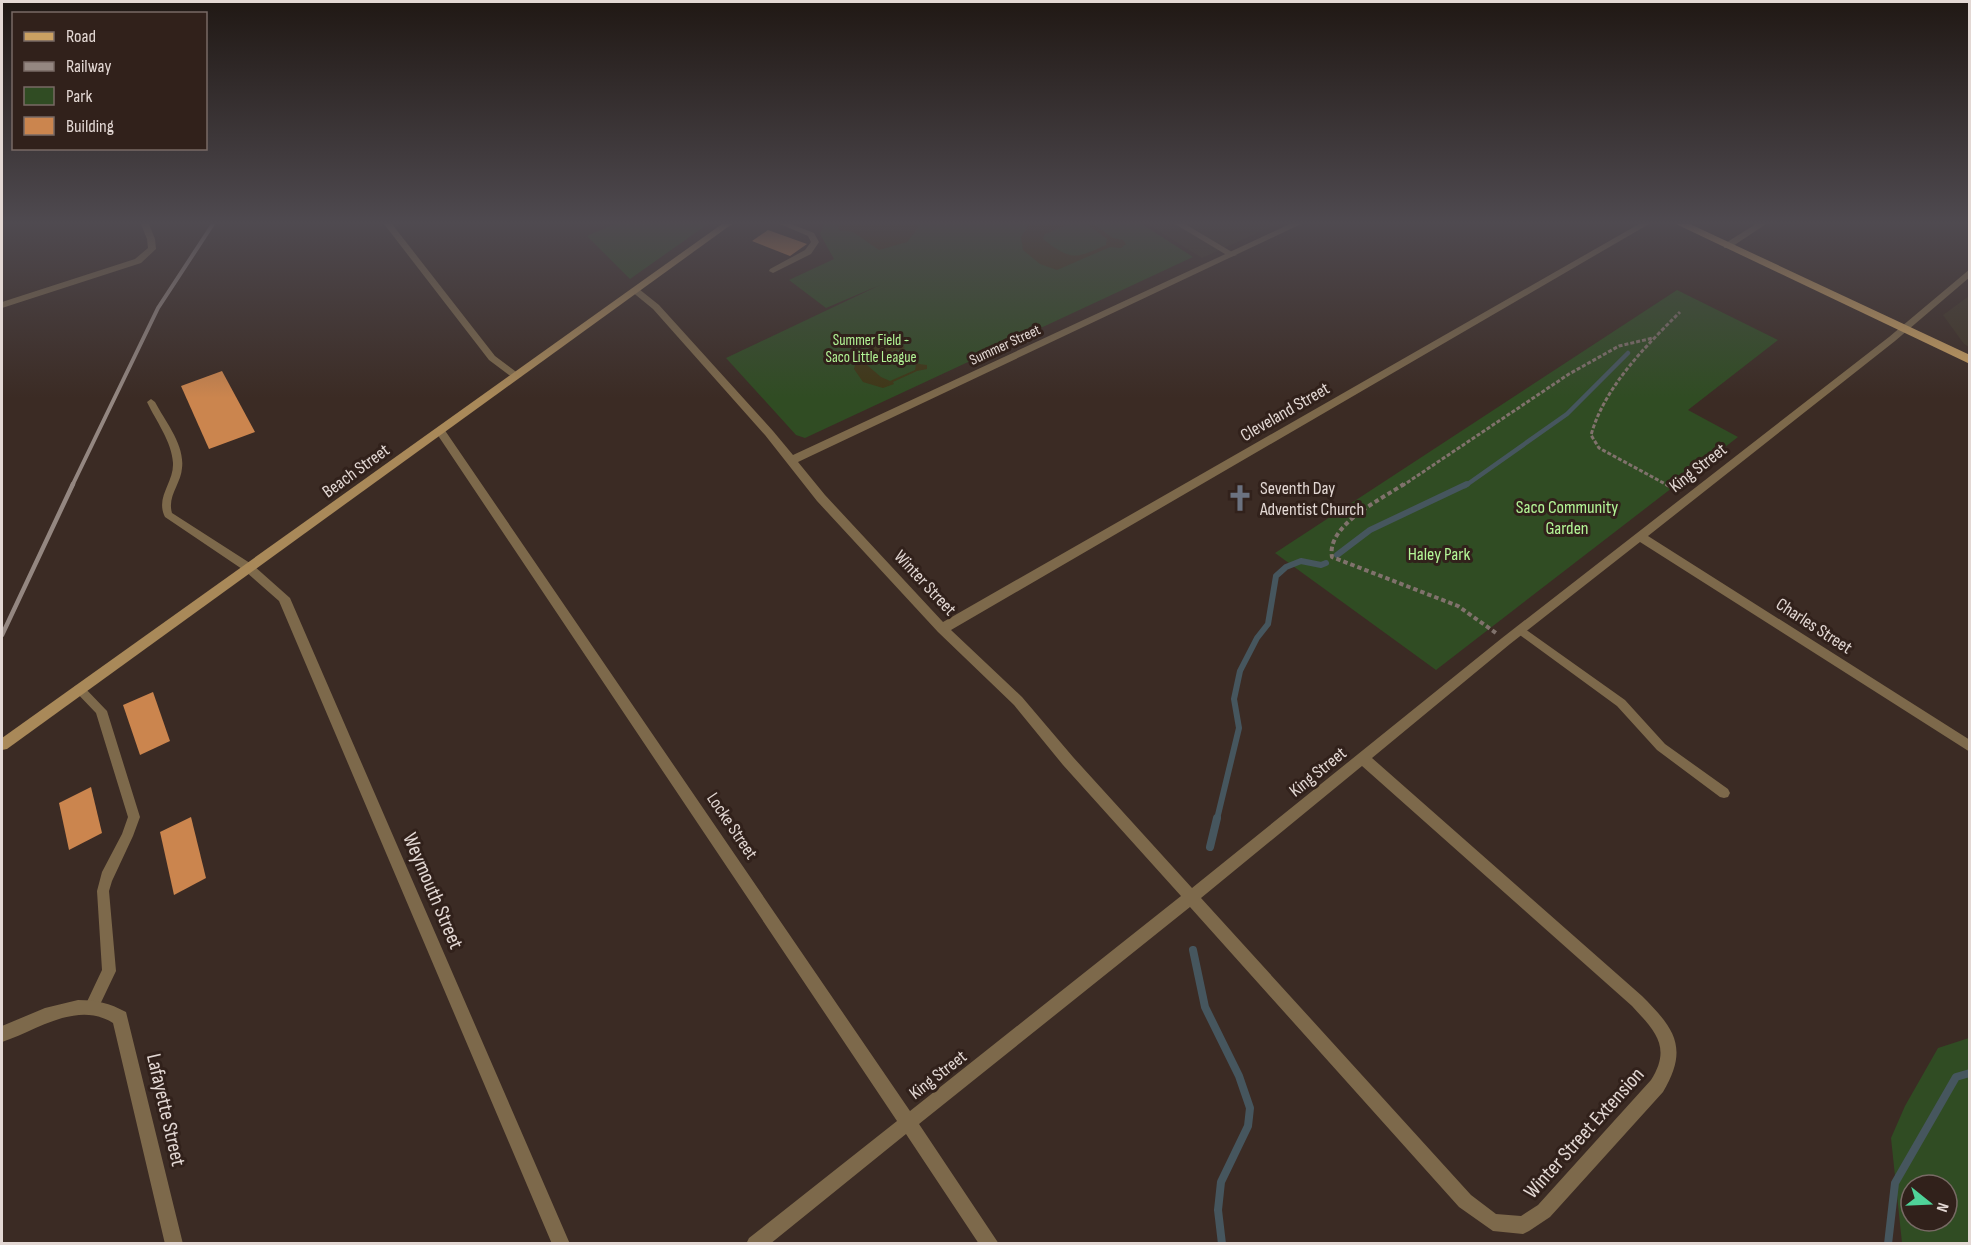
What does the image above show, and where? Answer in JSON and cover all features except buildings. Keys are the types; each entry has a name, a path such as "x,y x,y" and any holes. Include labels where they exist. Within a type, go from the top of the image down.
{"main road":[{"name":"Beach Street","path":"2,745 648,282"},
{"path":"1804,282 1970,360"}],"street":[{"path":"2,305 76,282"},
{"path":"433,282 492,358 516,376"},
{"name":"Summer Street","path":"790,461 1175,282"},
{"name":"Cleveland Street","path":"942,629 1544,282"},
{"name":"King Street","path":"755,1244 1190,898 1506,641 1905,329 1958,282"},
{"name":"Winter Street","path":"636,291 656,307 769,433 790,461 942,629 1018,701 1190,898"},
{"name":"Locke Street","path":"441,431 910,1121 990,1244"},
{"name":"Charles Street","path":"1639,536 1970,747"},
{"name":"Weymouth Street","path":"249,568 285,598 561,1244"},
{"name":"Winter Street Extension","path":"1190,898 1477,1212 1493,1222 1517,1227 1538,1216 1666,1074 1670,1049 1666,1035 1637,1001 1363,758"},
{"path":"2,1034 56,1012 91,1008"},
{"name":"Lafayette Street","path":"91,1008 114,1012 124,1027 174,1244"}],"lane":[{"path":"151,402 178,459 165,505 168,515 249,568"},
{"path":"1521,630 1621,703 1661,747 1724,793"},
{"path":"79,689 101,711 134,817 131,830 105,879 103,891 109,971 91,1008"}],"path":[{"path":"1680,312 1653,338 1610,395 1591,435 1599,448 1689,497"},
{"path":"1506,641 1458,606 1332,557 1330,553 1336,536 1346,523 1534,396 1619,346 1653,338"}],"shaded area":[{"path":"1969,296 1969,347 1964,344 1943,315"}],"green space":[{"name":"Summer Field - Saco Little League","path":"792,282 1139,282 805,438 796,435 726,358 880,285 826,308"},
{"name":"Haley Park","path":"1677,290 1778,340 1688,410 1738,437 1436,670 1275,553"},
{"path":"1969,1038 1969,1243 1902,1243 1901,1233 1959,1233 1959,1173 1899,1173 1899,1214 1891,1138 1905,1106 1938,1048"}],"sand":[{"path":"896,343 905,347 903,349 919,364 927,365 927,369 917,371 883,388 863,382 854,369 857,358 872,347","holes":["900,350 916,365 915,370 890,381 881,377 867,365 869,361"]}],"waterway":[{"path":"1465,486 1567,414 1628,353"},
{"path":"1337,555 1370,530 1467,484"},
{"path":"1217,819 1239,728 1234,699 1240,671 1257,638 1268,624 1276,576 1286,567 1301,561 1321,565 1326,563"},
{"path":"1210,847 1217,818"},
{"path":"1193,950 1205,1007 1239,1076 1250,1108 1248,1126 1221,1182 1218,1210 1222,1244"},
{"path":"1888,1244 1895,1183 1956,1077 1970,1073"}],"railway":[{"path":"72,486 158,308 175,282"},
{"path":"2,635 73,484"}],"place":[{"name":"Seventh Day Adventist Church","path":"1240,498"}],"park label":[{"name":"Saco Community Garden","path":"1567,517"}]}
